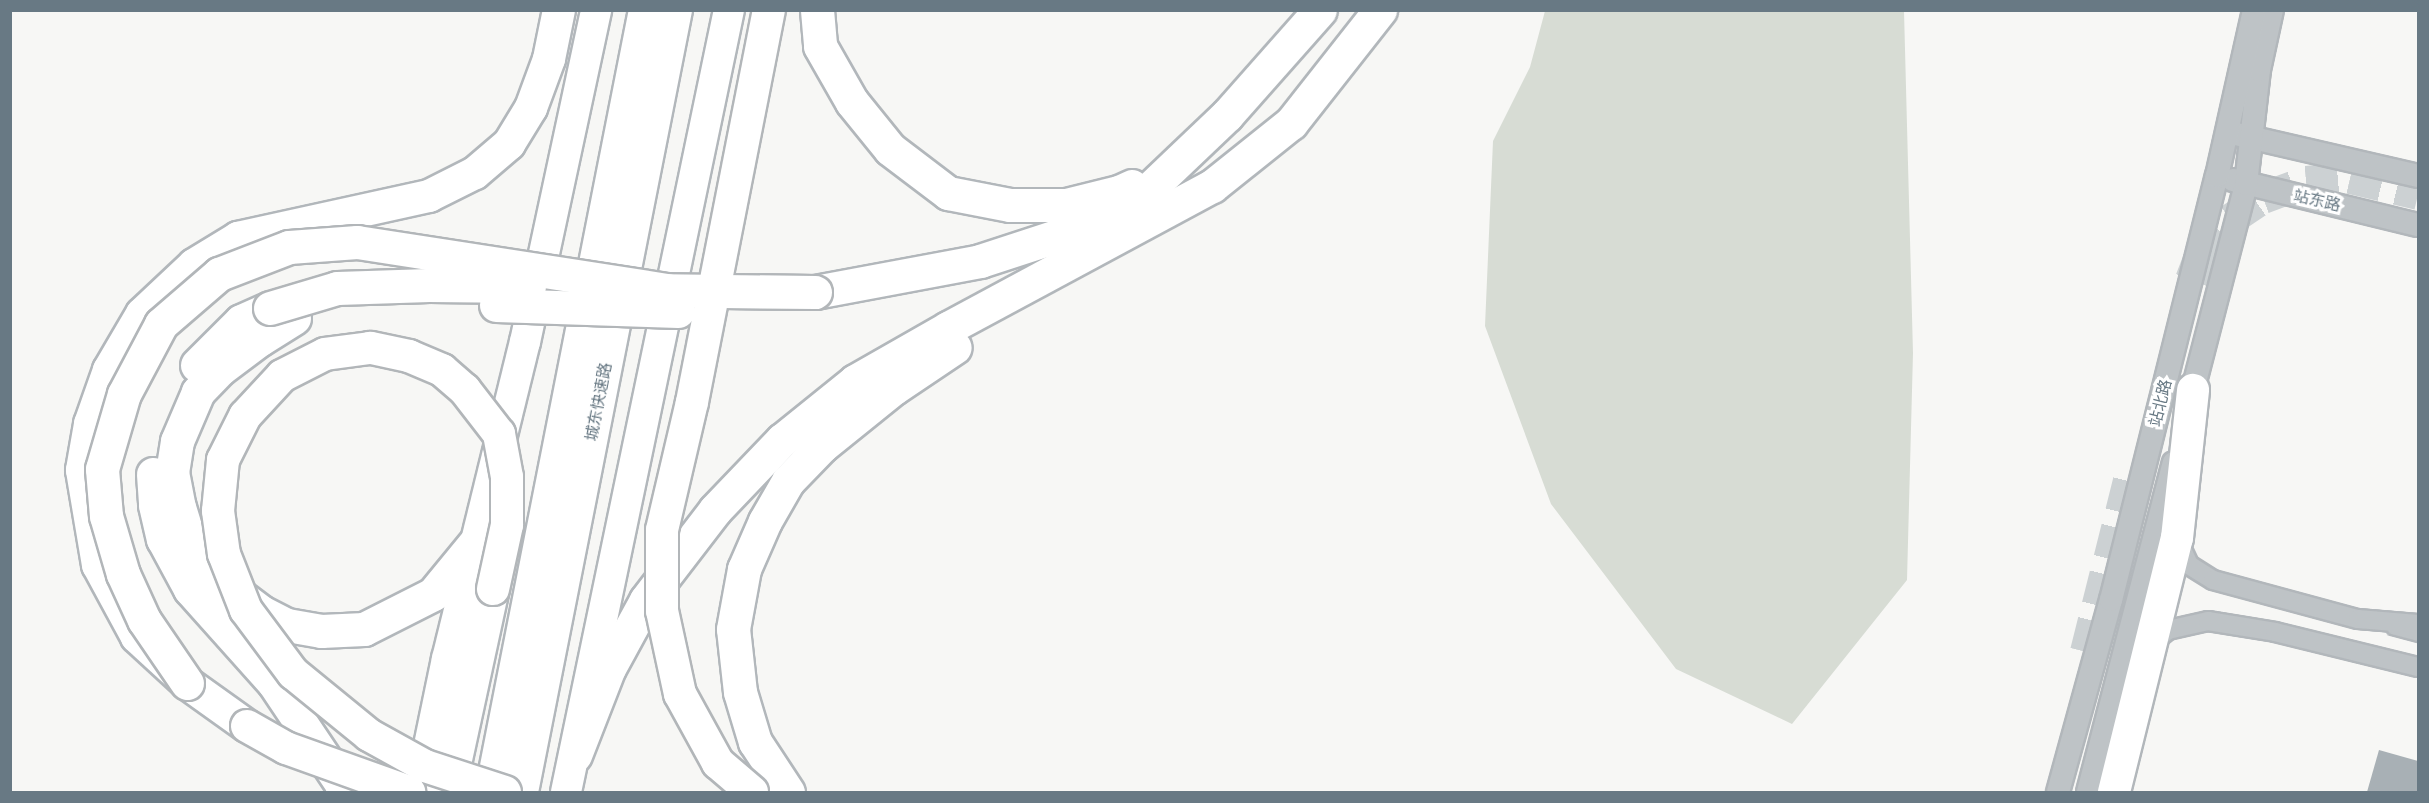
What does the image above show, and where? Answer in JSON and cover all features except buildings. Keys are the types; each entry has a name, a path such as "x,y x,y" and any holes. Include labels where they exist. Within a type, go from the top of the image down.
{"highway":[{"path":"409,792 286,748 247,726 187,683 137,637 98,565 82,470 90,424 109,370 142,314 194,265 238,238 284,226 429,196 475,173 509,144 531,108 549,59 559,10"},
{"name":"城东快速路","path":"491,792 645,10"},
{"name":"城东快速路","path":"522,792 676,10"},
{"path":"752,792 718,763 680,694 662,611 662,530 692,402 769,10"},
{"path":"817,10 820,46 852,102 890,149 948,192 1010,205 1066,205 1119,192 1158,174 1227,115"},
{"path":"474,544 433,594 364,629 321,631 287,625 261,612 228,587 195,547 189,539 179,507 172,472 177,441 198,393 220,369 260,339 282,313 337,288 513,286 668,290 819,301 980,261 1090,225 1143,195 1227,115 1320,10"},
{"path":"575,755 609,668 646,600 715,510 782,440 855,381 1212,186 1291,123 1380,10"},
{"path":"344,792 335,774 274,683 190,589 163,539 155,505 153,468 164,414 183,382 241,321 282,313 386,304 743,313 819,301 961,284 1112,239"},
{"path":"187,683 144,620 123,574 106,516 102,469 124,394 161,324 219,274 289,247 357,242 668,290"},
{"path":"788,792 755,742 740,692 733,629 744,569 765,521 788,481 822,446 894,388 991,323 1046,275"},
{"path":"449,792 452,781 454,770 507,525 507,477 499,434 465,390 442,370 409,356 370,348 325,354 282,376 245,416 223,460 218,511 224,554 246,610 293,674 369,735 425,766 435,770 445,773 455,777 476,784 505,792"},
{"path":"2105,792 2151,645 2177,538 2193,390"}],"main road":[{"path":"420,792 474,544 525,342 596,10"},
{"path":"567,792 729,10"}],"street":[{"name":"站北路","path":"2058,792 2111,600 2217,176 2254,10"},
{"name":"站北路","path":"2105,792 2193,390 2246,184 2259,70 2272,10"},
{"path":"2226,131 2418,176"},
{"name":"站东路","path":"2217,176 2418,225"},
{"path":"2177,538 2189,565 2213,580 2358,619 2418,624"},
{"path":"2151,645 2168,630 2208,621 2275,632 2418,667"}],"lane":[{"path":"2358,619 2418,636"}],"shaded area":[{"path":"1545,11 1904,11 1913,353 1907,580 1792,724 1676,669 1551,504 1485,326 1493,141 1530,67"}],"tunnel":[{"path":"2191,280 2200,256 2230,220 2263,198 2306,182 2350,178 2418,194"},
{"path":"2086,652 2131,473"}]}
